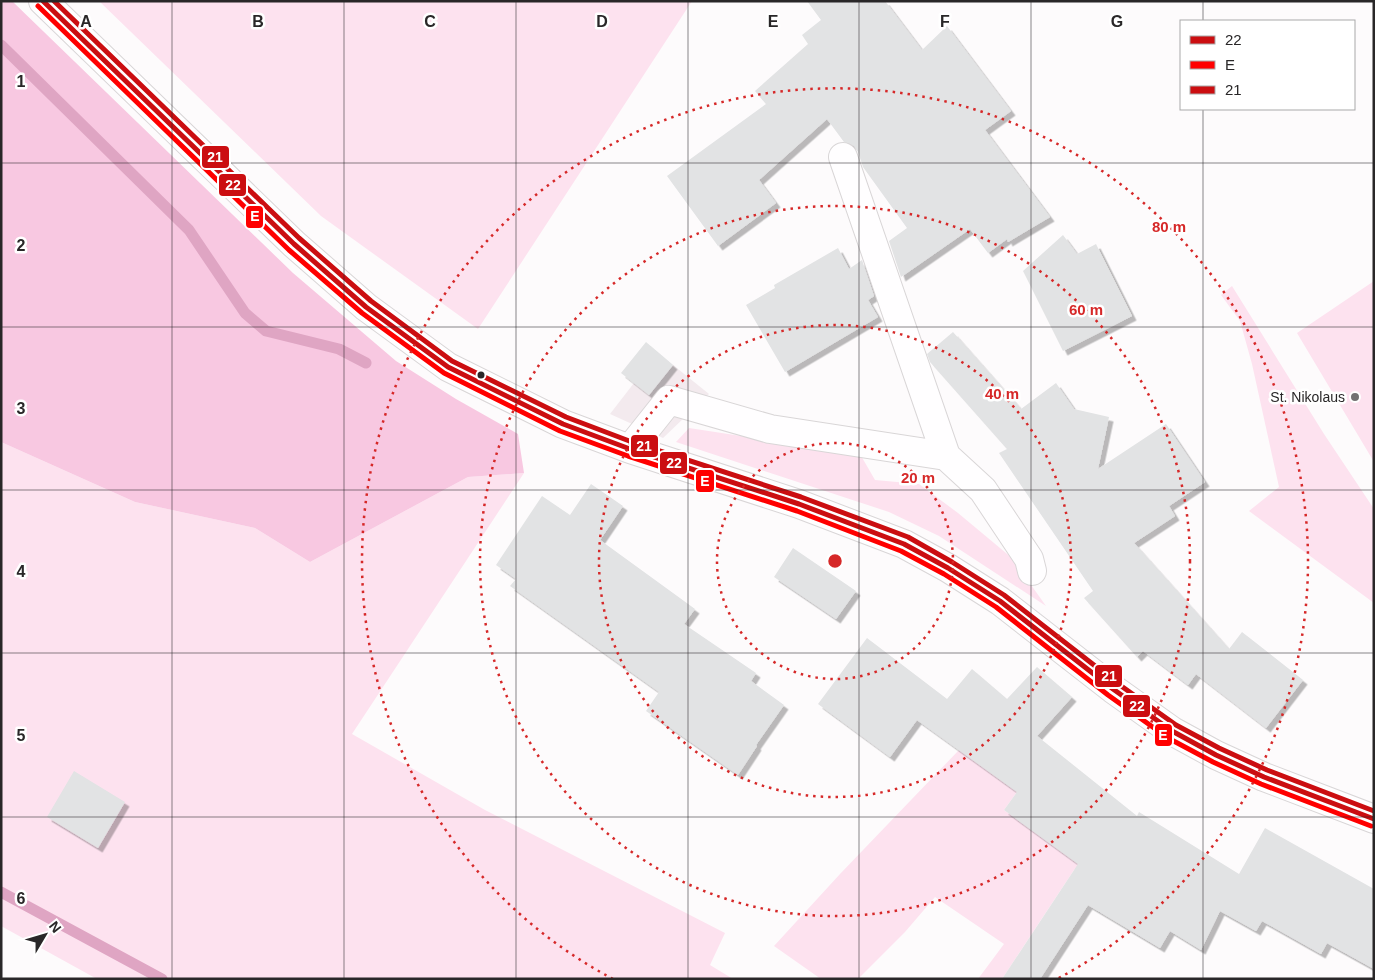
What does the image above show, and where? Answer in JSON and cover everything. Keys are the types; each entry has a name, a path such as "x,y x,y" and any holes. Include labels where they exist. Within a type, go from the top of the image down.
{"street":[{"path":"43,1 294,244 366,307 448,368 522,406 563,424 630,449 799,504 904,544 948,568 1000,601 1113,689 1172,731 1216,755 1264,776 1374,818"},
{"path":"843,157 946,456 983,490 1029,559 1032,571"},
{"path":"630,449 669,400 770,429 946,456"}],"shaded area":[{"path":"1,1 12,1 293,273 396,361 456,399 518,434 524,473 468,477 310,562 255,528 135,502 1,442"},
{"path":"99,1 692,1 478,329 321,216"},
{"name":"St. Nikolaus","path":"1374,281 1374,462 1297,333"},
{"path":"1232,286 1324,434 1374,509 1374,603 1249,511 1279,487 1252,364 1240,321 1221,295"},
{"path":"673,365 709,394 663,438 610,414 634,383 649,395"},
{"path":"689,428 860,454 875,480 919,484 958,513 1012,558 1046,606 939,536 889,512 676,442"},
{"path":"1,442 135,502 255,528 310,562 468,477 524,473 352,734 485,810 725,933 710,965 733,979 97,979 1,926"},
{"path":"959,750 1017,792 1004,810 1081,866 1074,870 1002,979 978,979 1004,944 935,897 905,932 858,979 821,979 774,946 840,874"}],"building":[{"path":"807,1 885,1 922,50 947,26 1011,111 985,130 1050,217 1008,242 1007,239 988,253 970,229 901,277 889,241 907,228 863,167 854,146 844,142 827,119 759,180 776,203 718,246 667,176 766,104 755,91 808,44 802,35 821,20"},
{"path":"1063,235 1077,254 1096,244 1132,316 1063,351 1023,271"},
{"path":"838,248 849,269 862,260 874,296 868,300 878,317 785,372 746,305 775,288 774,285"},
{"path":"953,332 1021,409 1056,383 1074,409 1109,417 1098,469 1166,424 1205,482 1169,506 1175,516 1134,543 1229,649 1242,632 1303,680 1266,728 1196,674 1188,685 1143,651 1137,657 1084,598 1093,591 999,453 1007,449 930,362 927,354"},
{"path":"646,342 673,365 649,395 621,373"},
{"path":"591,484 623,506 600,540 695,609 684,624 756,673 751,681 784,705 738,775 646,711 659,692 510,586 516,579 496,565 542,496 570,515"},
{"path":"793,548 856,591 836,619 774,577"},
{"path":"867,638 947,699 972,669 1007,699 1037,667 1072,697 1037,736 1137,816 1139,812 1239,874 1265,828 1374,889 1374,969 1327,943 1321,954 1262,921 1256,931 1220,911 1201,950 1170,931 1160,948 1088,905 1040,979 1002,979 1078,864 1004,810 1017,792 917,720 890,757 818,704"},
{"path":"74,771 125,802 98,848 47,817"}],"waterway":[{"path":"1,45 189,230 245,313 266,331 339,349 366,363"},
{"path":"1,892 162,979"}],"transit line":[{"name":"22","path":"43,1 294,244 366,307 448,367 563,424 630,449 799,504 904,544 948,568 1000,601 1113,689 1172,731 1216,755 1264,777 1374,819"},
{"name":"21","path":"54,1 299,238 371,301 452,361 566,417 632,442 801,497 908,537 1004,595 1117,683 1176,725 1219,748 1267,770 1374,811"},
{"name":"E","path":"38,6 289,250 362,313 444,373 560,431 628,456 797,511 901,551 944,574 996,607 1108,695 1168,738 1213,762 1261,784 1371,826"}],"place":[{"name":"St. Nikolaus","path":"1355,397"}]}
